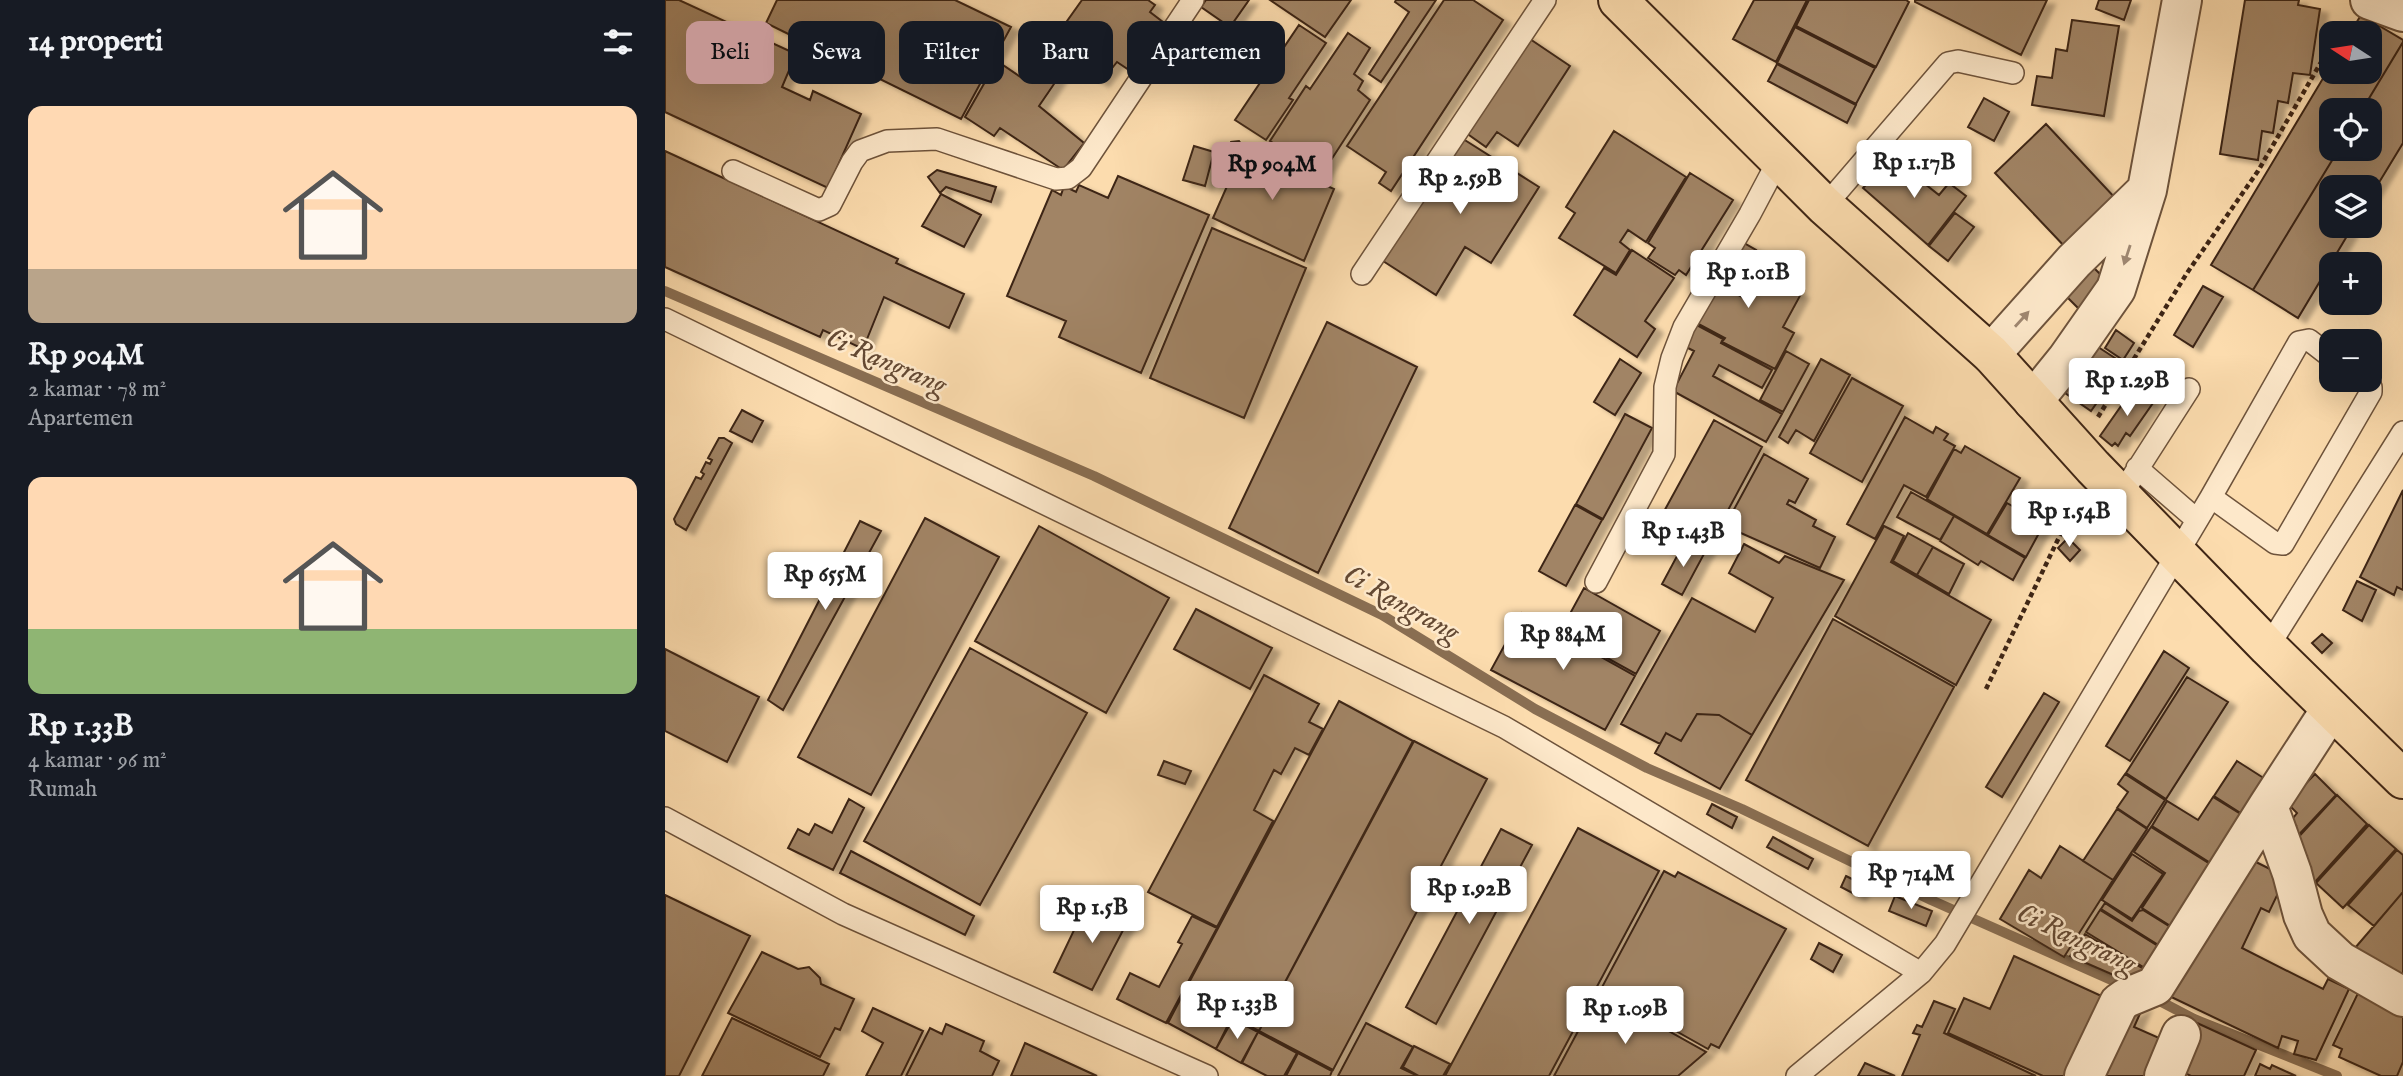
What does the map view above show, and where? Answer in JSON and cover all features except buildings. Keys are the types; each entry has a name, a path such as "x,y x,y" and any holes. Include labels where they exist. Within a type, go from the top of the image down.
{"main road":[{"path":"1618,0 1825,206 1991,354 2086,459 2129,482 2177,551 2268,647 2403,779"}],"street":[{"path":"2033,401 2067,359 2116,289 2147,190 2182,0"},
{"path":"2370,0 2403,12"},
{"path":"1991,354 2074,261 2147,190"},
{"path":"2084,1076 2119,1003 2155,986 2331,709"},
{"path":"2268,806 2312,935 2340,961 2403,997"},
{"path":"2164,1076 2181,1035"}],"lane":[{"path":"733,171 819,210 830,205 860,151 887,141 937,139 1056,179 1067,178 1081,168 1192,0"},
{"path":"1362,274 1545,0"},
{"path":"1825,206 1948,63 1958,61 2013,74"},
{"path":"1596,582 1664,454 1665,387 1683,327 1778,161"},
{"path":"665,318 1504,727 1921,973"},
{"path":"1797,1076 1921,973 1951,935 2211,497 2299,342 2309,340 2319,348"},
{"path":"2189,389 2129,482 2197,520"},
{"path":"2211,497 2275,543 2283,544 2371,392"},
{"path":"2268,647 2403,432"},
{"path":"665,818 843,914 1207,1076"}],"path":[{"path":"1986,688 2086,459 2193,264 2258,171 2319,65"}],"waterway":[{"name":"Ci Rangrang","path":"665,291 1094,476 1382,615 1535,709 1647,768 1742,809 1931,900 2127,987"},
{"name":"Ci Rangrang","path":"2152,997 2194,1019 2337,1076"}]}
